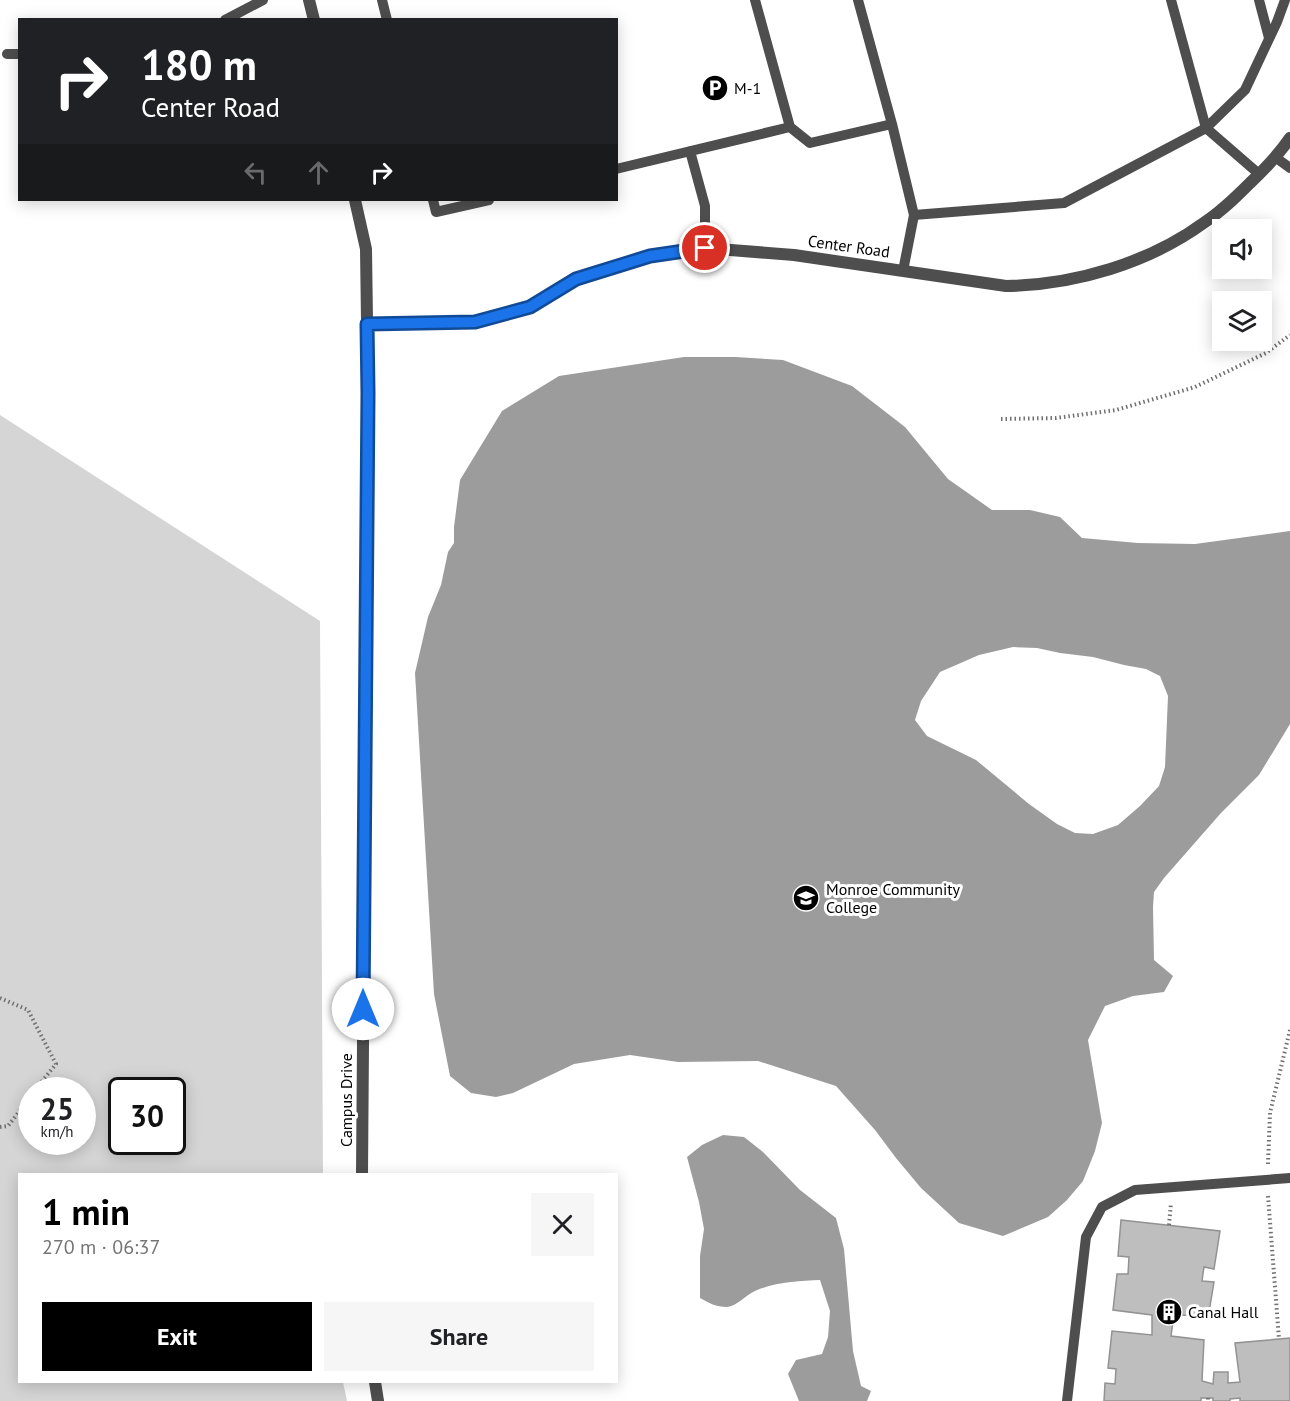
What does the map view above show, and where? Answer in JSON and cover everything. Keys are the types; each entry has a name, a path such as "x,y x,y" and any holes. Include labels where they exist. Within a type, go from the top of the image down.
{"street":[{"path":"309,0 314,18"},
{"name":"Center Road","path":"367,324 475,322 530,307 576,279 650,256 705,248 794,255 1006,286 1058,282 1127,263 1157,250 1205,223 1259,174 1290,138"},
{"name":"Campus Drive","path":"355,201 366,249 368,393 362,1173"},
{"path":"375,1383 378,1401"}],"lane":[{"path":"229,18 263,0"},
{"path":"382,0 386,18"},
{"path":"755,0 790,127 810,143 892,124"},
{"path":"858,0 914,215 903,271"},
{"path":"1171,0 1206,128 1259,174"},
{"path":"1259,0 1269,38"},
{"path":"914,215 1064,203 1206,128 1245,90 1285,0"},
{"path":"7,54 18,54"},
{"path":"618,168 790,127"},
{"path":"690,151 705,206 705,248"},
{"path":"1275,157 1290,168"},
{"path":"433,201 436,212 485,201"},
{"path":"1067,1401 1086,1237 1102,1207 1136,1190 1290,1178"}],"path":[{"path":"1001,419 1056,418 1116,410 1195,387 1266,353 1290,335"},
{"path":"0,998 28,1010 56,1064 46,1077"},
{"path":"1268,1168 1270,1113 1290,1030"},
{"path":"0,1128 8,1126 18,1113"},
{"path":"1268,1194 1279,1339"}],"shaded area":[{"path":"684,357 783,360 852,386 905,427 948,479 992,510 1030,510 1060,517 1082,538 1138,543 1195,544 1290,531 1290,724 1259,775 1221,813 1154,892 1154,960 1173,976 1164,992 1133,996 1105,1006 1088,1040 1102,1123 1095,1151 1083,1181 1048,1217 1003,1236 959,1223 921,1188 836,1086 758,1061 678,1062 630,1055 574,1064 513,1093 496,1097 471,1093 450,1076 434,994 415,673 428,617 441,585 448,552 454,543 460,480 502,411 559,376","holes":["1013,647 1037,648 1146,669 1160,676 1168,696 1165,767 1159,786 1118,825 1093,834 1075,833 1057,824 976,760 927,736 915,720 921,701 940,672 979,655"]},
{"path":"0,415 320,621 323,1173 18,1173 18,1383 343,1383 347,1401 0,1401"},
{"path":"723,1135 744,1137 763,1152 800,1190 836,1218 844,1249 853,1351 861,1386 871,1391 867,1401 799,1401 788,1374 796,1360 822,1354 828,1337 830,1311 820,1280 771,1286 755,1291 727,1307 700,1298 700,1256 704,1229 687,1157 702,1145"}],"building":[{"name":"Canal Hall","path":"1121,1220 1220,1231 1214,1269 1204,1267 1202,1281 1214,1282 1208,1318 1174,1314 1171,1336 1204,1340 1202,1381 1213,1384 1214,1372 1228,1372 1228,1383 1240,1382 1235,1343 1290,1338 1290,1401 1240,1401 1240,1398 1230,1399 1230,1401 1213,1401 1213,1398 1201,1398 1201,1401 1104,1401 1105,1383 1115,1384 1116,1369 1108,1368 1112,1331 1152,1335 1152,1315 1113,1310 1117,1274 1128,1274 1129,1257 1118,1256"}],"place":[{"name":"M-1","path":"715,88"},
{"name":"Monroe Community College","path":"806,898"},
{"name":"Canal Hall","path":"1169,1312"}],"route":[{"path":"363,1009 367,324 475,322 530,307 576,279 650,256 705,248"}]}
